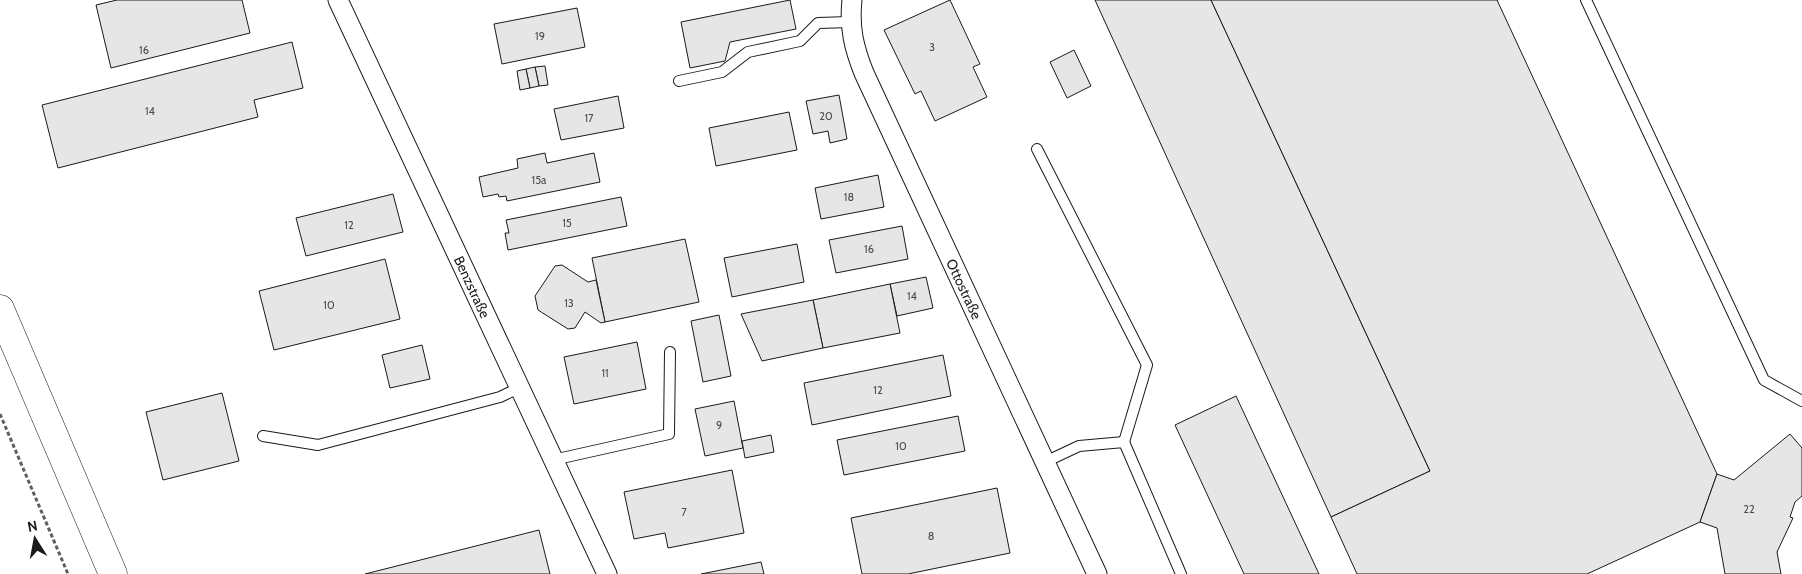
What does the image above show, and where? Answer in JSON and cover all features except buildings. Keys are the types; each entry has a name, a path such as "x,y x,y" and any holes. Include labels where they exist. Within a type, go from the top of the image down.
{"main road":[{"path":"0,309 113,574"}],"street":[{"name":"Benzstraße","path":"338,0 607,574"},
{"name":"Ottostraße","path":"852,0 850,22 853,44 864,73 1097,574"}],"lane":[{"path":"1586,0 1764,380 1802,401"},
{"path":"679,81 722,72 748,52 800,40 818,23 850,22"},
{"path":"1037,149 1147,365 1124,442 1181,574"},
{"path":"553,460 669,434 670,352"},
{"path":"263,436 318,445 500,397 519,388"},
{"path":"1045,462 1080,446 1124,442"}],"path":[{"path":"0,414 68,574"}]}
